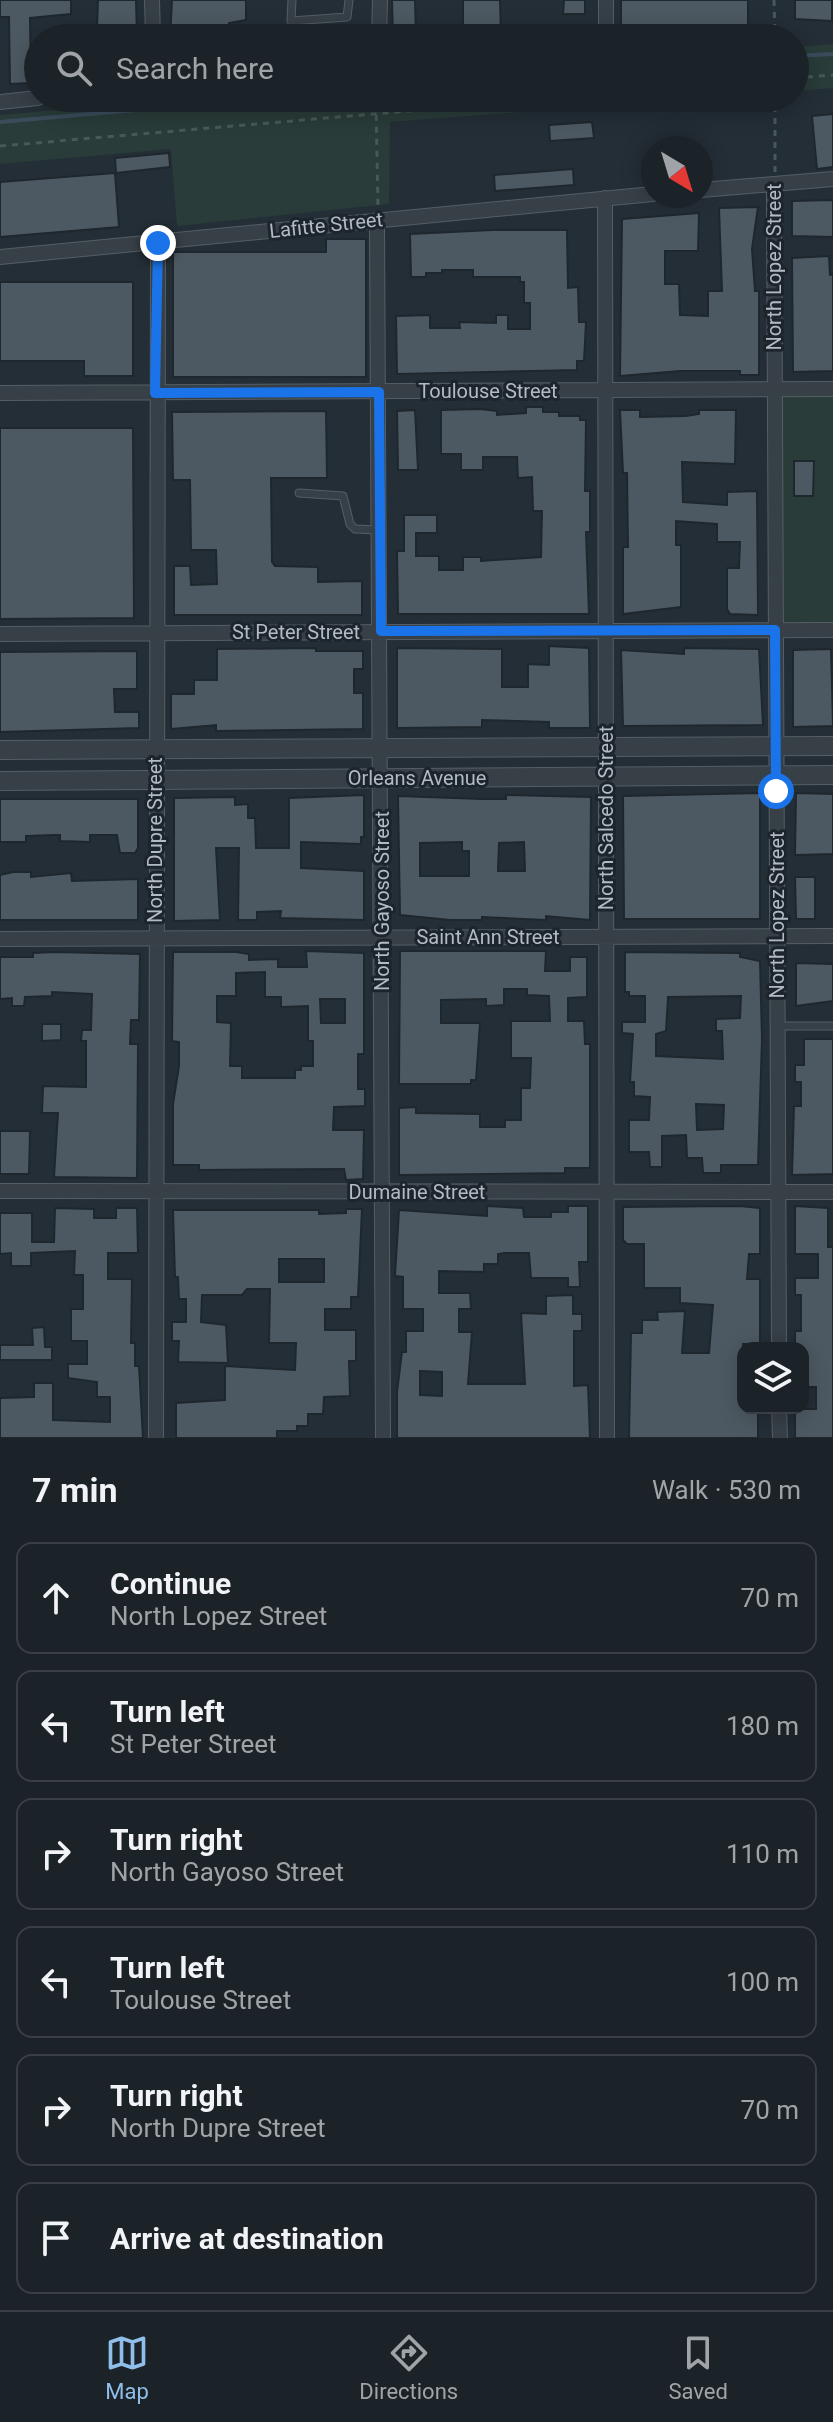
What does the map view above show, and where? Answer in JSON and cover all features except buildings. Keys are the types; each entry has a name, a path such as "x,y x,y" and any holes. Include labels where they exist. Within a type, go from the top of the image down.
{"street":[{"path":"152,0 153,24"},
{"path":"379,24 380,0"},
{"path":"606,0 606,24"},
{"path":"0,102 24,99"},
{"path":"713,189 833,179"},
{"name":"North Lopez Street","path":"774,184 779,1342"},
{"name":"Lafitte Street","path":"0,257 641,195"},
{"name":"North Salcedo Street","path":"605,198 607,1438"},
{"name":"North Gayoso Street","path":"377,220 383,1438"},
{"name":"North Dupre Street","path":"156,1438 155,393 158,243"},
{"name":"Toulouse Street","path":"0,393 833,389"},
{"name":"St Peter Street","path":"0,634 833,630"},
{"name":"Orleans Avenue","path":"0,750 833,746"},
{"name":"Orleans Avenue","path":"0,781 833,775"},
{"name":"Saint Ann Street","path":"0,939 833,936"},
{"name":"Dumaine Street","path":"0,1191 833,1192"},
{"path":"779,1414 780,1438"}],"lane":[{"path":"292,0 291,21 347,17 349,0"},
{"path":"299,493 343,496 350,524 355,529 380,531"},
{"path":"777,1026 833,1026"}],"path":[{"path":"774,0 775,24"},
{"path":"809,77 833,75"},
{"path":"0,146 399,112"},
{"name":"North Lopez Street","path":"774,184 775,112"},
{"path":"376,114 377,220"}],"green space":[{"path":"833,44 833,88 809,90 809,46"},
{"path":"35,112 521,112 390,122 389,204 177,226 171,149 0,164 0,115"},
{"path":"833,389 833,630 775,630 774,390"}],"waterway":[{"path":"809,55 833,54"},
{"path":"0,122 112,112"}],"route":[{"path":"158,243 155,393 379,392 381,631 775,630 776,791"}]}
